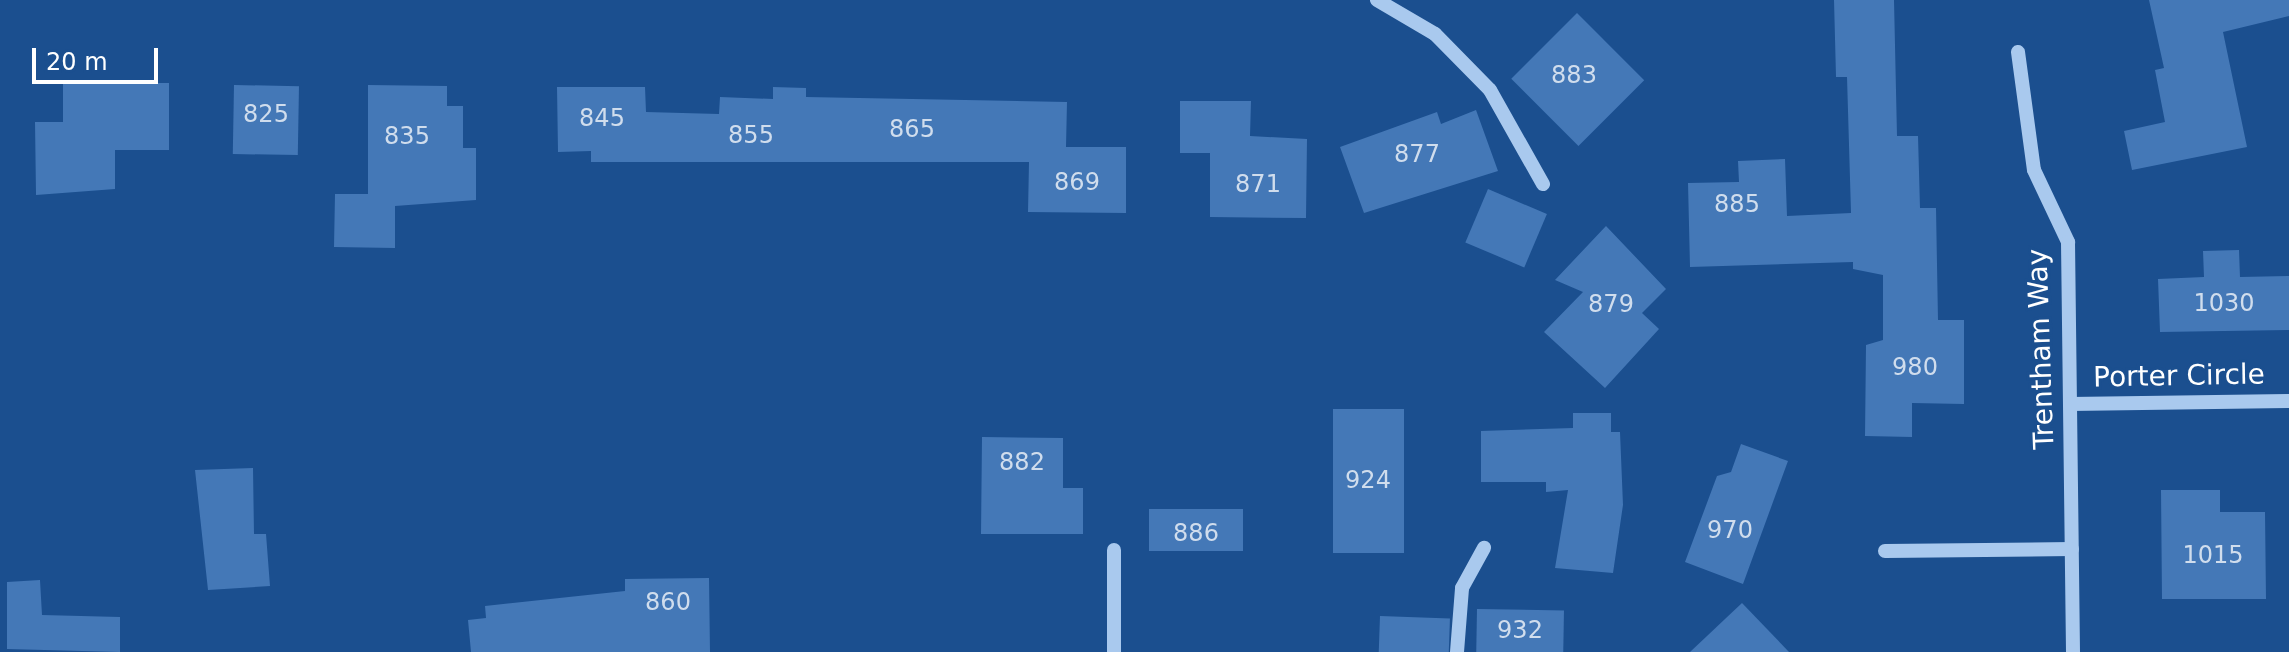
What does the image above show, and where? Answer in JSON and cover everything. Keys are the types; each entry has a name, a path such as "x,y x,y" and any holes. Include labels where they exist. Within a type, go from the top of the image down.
{"street":[{"path":"1377,0 1435,34 1490,90 1543,184"},
{"name":"Trentham Way","path":"2018,52 2034,170 2068,242 2073,652"},
{"name":"Porter Circle","path":"2070,404 2289,401"},
{"path":"1457,652 1462,588 1484,548"},
{"path":"1885,551 2072,549"},
{"path":"1114,550 1114,652"}],"building":[{"path":"1834,0 1894,0 1897,136 1918,136 1920,208 1936,208 1938,320 1964,320 1964,404 1912,403 1912,437 1865,436 1866,345 1883,340 1883,275 1853,269 1853,262 1690,267 1688,183 1739,182 1738,161 1785,159 1787,216 1851,213 1847,77 1836,77"},
{"path":"2149,0 2289,0 2289,16 2223,32 2247,147 2132,170 2124,131 2165,122 2155,70 2164,68"},
{"path":"1577,13 1644,80 1578,146 1511,79"},
{"path":"63,83 169,83 169,150 115,150 115,189 36,195 35,122 63,122"},
{"path":"234,85 299,86 298,155 233,154"},
{"path":"368,85 447,86 447,106 463,106 463,148 476,148 476,200 395,206 395,248 334,247 335,194 368,194"},
{"path":"557,87 645,87 646,112 719,114 720,97 773,99 773,87 806,88 806,97 1067,102 1066,147 1126,147 1126,213 1028,212 1029,162 591,162 591,151 558,152"},
{"path":"1180,101 1251,101 1250,136 1307,139 1306,218 1210,217 1210,153 1180,153"},
{"path":"1476,110 1498,171 1364,213 1340,147 1437,112 1441,124"},
{"path":"1488,189 1547,214 1524,267 1465,242"},
{"path":"1606,226 1666,289 1642,313 1659,329 1605,388 1544,332 1583,292 1555,280"},
{"path":"2239,250 2240,277 2289,276 2289,330 2160,332 2158,279 2204,277 2203,251"},
{"path":"1333,409 1404,409 1404,553 1333,553"},
{"path":"1573,413 1611,413 1611,432 1620,432 1623,505 1613,573 1555,568 1568,490 1546,492 1546,482 1481,482 1481,431 1573,428"},
{"path":"982,437 1063,438 1063,488 1083,488 1083,534 981,534"},
{"path":"1741,444 1788,461 1743,584 1685,562 1717,476 1731,472"},
{"path":"253,468 254,534 266,534 270,586 208,590 195,470"},
{"path":"2161,490 2220,490 2220,512 2265,512 2266,599 2162,599"},
{"path":"1149,509 1243,509 1243,551 1149,551"},
{"path":"709,578 710,652 471,652 468,620 486,618 485,606 625,591 625,579"},
{"path":"40,580 42,615 120,617 120,652 7,649 7,582"},
{"path":"1742,603 1789,652 1690,652"},
{"path":"1477,609 1564,611 1563,652 1476,652"},
{"path":"1380,616 1450,618 1449,652 1379,652"}]}
